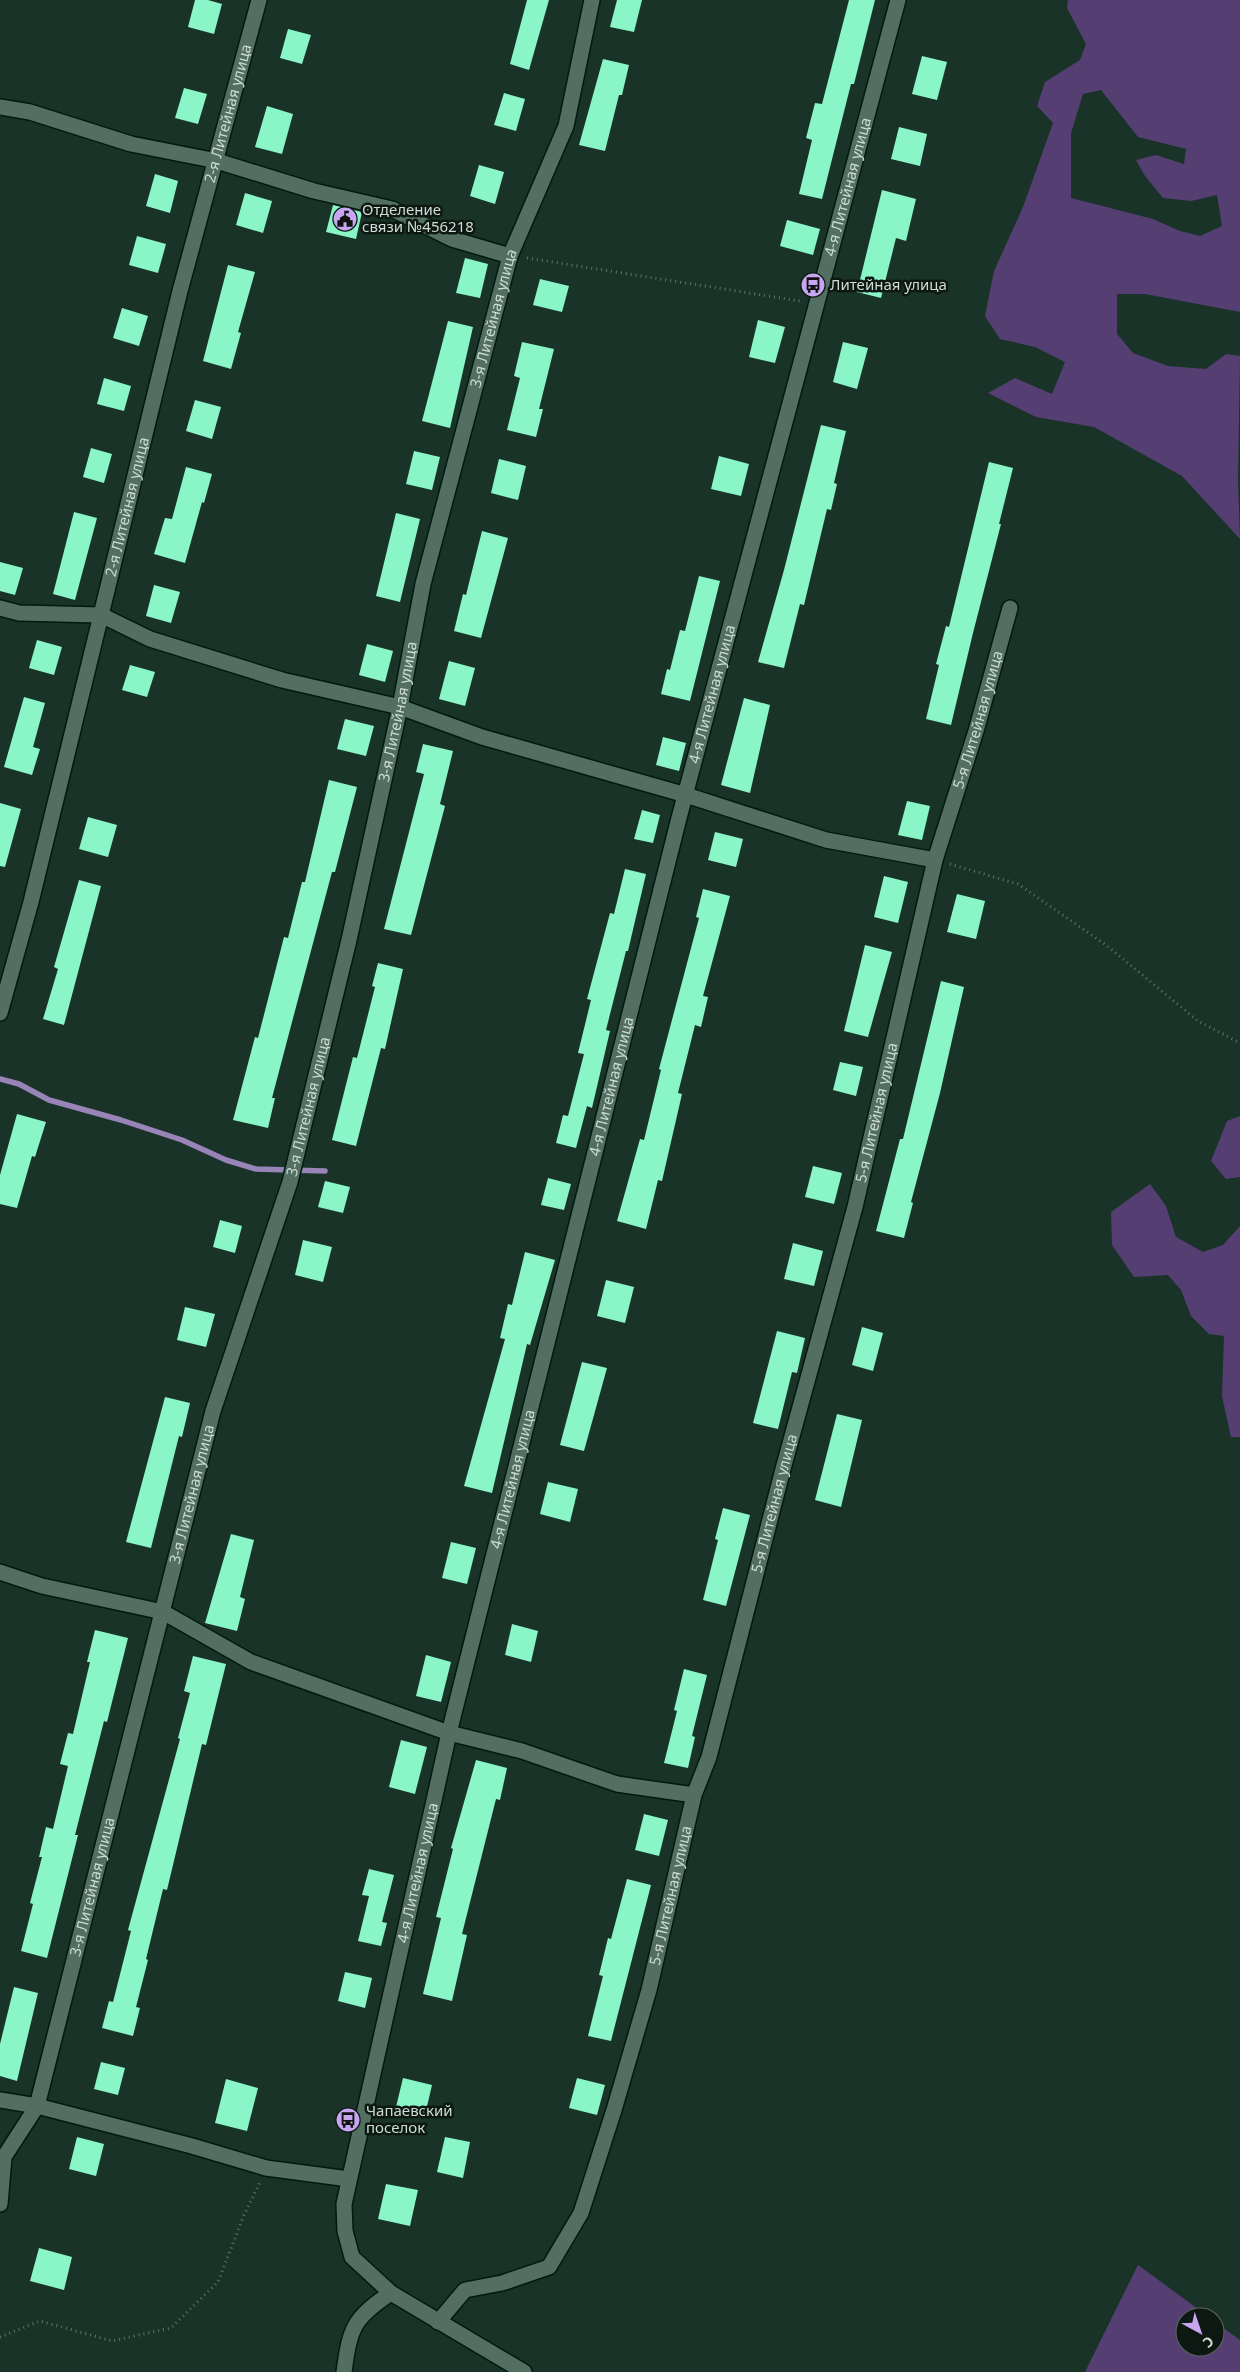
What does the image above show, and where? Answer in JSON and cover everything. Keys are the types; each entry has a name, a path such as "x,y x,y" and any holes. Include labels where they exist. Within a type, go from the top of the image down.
{"street":[{"name":"2-я Литейная улица","path":"0,1013 30,902 180,291 259,0"},
{"name":"3-я Литейная улица","path":"0,2204 4,2157 37,2106 213,1411 290,1182 349,940 400,707 423,584 510,256 566,126 592,0"},
{"name":"4-я Литейная улица","path":"524,2372 391,2293 352,2257 345,2222 344,2204 449,1733 686,794 898,0"},
{"path":"0,107 30,112 131,144 217,160 314,191 392,209 452,239 510,256"},
{"path":"0,608 19,613 101,615 150,639 282,680 400,707 482,737 686,794 826,840 934,860"},
{"name":"5-я Литейная улица","path":"438,2322 466,2290 502,2283 549,2267 581,2213 614,2110 649,1990 694,1795 709,1757 783,1469 855,1207 934,860 976,731 1010,608"},
{"path":"0,1572 42,1586 163,1612 251,1662 449,1733 522,1751 617,1784 694,1795"},
{"path":"0,2100 37,2106 192,2146 266,2168 350,2179"},
{"path":"344,2372 349,2337 366,2309 391,2293"}],"path":[{"path":"510,256 816,303"},
{"path":"934,860 1018,884 1106,945 1198,1021 1240,1043"},
{"path":"0,2337 40,2321 112,2341 171,2328 218,2282 244,2215 266,2168"}],"shaded area":[{"path":"1068,0 1240,0 1240,312 1145,294 1117,294 1117,334 1133,353 1168,366 1206,369 1226,354 1240,356 1238,481 1240,539 1182,476 1094,427 1036,417 988,393 1015,378 1052,394 1065,362 1035,347 1000,339 985,316 994,271 1023,207 1053,123 1037,106 1045,82 1080,60 1086,44 1067,8","holes":["1101,90 1138,137 1186,149 1184,164 1156,155 1136,160 1145,176 1163,198 1191,201 1217,195 1222,226 1200,236 1180,231 1153,219 1071,198 1071,133 1083,94"]},
{"path":"1240,1116 1240,1177 1226,1179 1211,1161 1227,1121"},
{"path":"1150,1184 1166,1206 1176,1237 1203,1252 1223,1245 1240,1226 1240,1437 1231,1437 1222,1396 1224,1336 1209,1334 1191,1316 1181,1290 1168,1275 1134,1277 1112,1245 1111,1212"},
{"path":"1138,2265 1195,2307 1175,2307 1175,2357 1225,2357 1225,2329 1240,2340 1240,2372 1085,2372"}],"building":[{"path":"195,0 208,0 222,4 214,34 188,27"},
{"path":"527,0 549,0 529,70 510,64"},
{"path":"617,0 642,0 634,32 610,27"},
{"path":"849,0 875,0 854,84 851,84 822,199 799,194 812,140 806,138 815,103 822,104"},
{"path":"288,29 311,35 302,64 280,58"},
{"path":"922,56 947,62 937,100 912,94"},
{"path":"603,59 629,65 622,95 619,95 605,151 579,145"},
{"path":"184,88 207,94 198,124 175,118"},
{"path":"504,93 525,99 516,131 494,125"},
{"path":"267,106 293,114 282,154 255,147"},
{"path":"899,127 927,134 920,166 891,159"},
{"path":"479,165 504,172 495,204 470,196"},
{"path":"155,174 178,181 170,213 146,206"},
{"path":"882,190 916,199 906,241 896,238 881,298 857,292"},
{"path":"245,193 272,201 263,233 236,225"},
{"name":"Отделение связи №456218","path":"333,205 362,212 356,239 326,232"},
{"path":"787,220 820,229 813,255 780,246"},
{"path":"137,236 166,244 158,273 129,265"},
{"path":"465,258 488,264 480,298 456,293"},
{"path":"228,265 255,272 238,332 241,333 231,369 203,361"},
{"path":"540,279 569,286 562,312 533,305"},
{"path":"122,308 148,316 139,346 113,338"},
{"path":"758,320 785,327 775,363 749,357"},
{"path":"448,321 473,327 450,428 422,421"},
{"path":"522,342 554,349 539,409 543,409 536,437 507,430 520,378 514,376"},
{"path":"843,342 868,348 857,389 833,382"},
{"path":"104,378 131,386 124,411 97,404"},
{"path":"195,400 221,407 212,439 186,431"},
{"path":"821,425 846,431 834,483 837,484 831,510 827,509 804,605 800,604 784,668 758,662"},
{"path":"91,448 112,454 104,483 83,477"},
{"path":"414,451 440,457 432,490 406,484"},
{"path":"719,456 749,464 741,496 711,489"},
{"path":"499,459 526,466 518,500 491,493"},
{"path":"989,462 1013,468 951,725 926,719 939,665 936,664 946,626 949,627"},
{"path":"186,467 212,474 185,563 154,554 165,518 172,519"},
{"path":"74,512 97,518 75,600 53,594"},
{"path":"396,513 420,519 400,602 376,596"},
{"path":"482,531 508,538 481,638 454,631 463,594 466,595"},
{"path":"0,562 23,568 15,595 0,591"},
{"path":"699,576 720,581 690,701 661,694 667,669 670,670 680,630 685,631"},
{"path":"154,585 180,592 171,623 146,616"},
{"path":"37,640 62,647 54,675 29,668"},
{"path":"367,644 393,651 385,682 359,675"},
{"path":"449,661 475,668 465,706 439,699"},
{"path":"130,665 155,672 147,697 122,690"},
{"path":"24,697 45,703 33,747 40,749 32,775 4,767"},
{"path":"744,698 770,705 750,793 721,785"},
{"path":"345,719 374,726 366,756 337,749"},
{"path":"663,737 686,743 679,771 656,765"},
{"path":"423,744 453,751 440,804 445,806 411,935 384,929 424,774 416,772"},
{"path":"329,780 357,787 335,872 332,872 272,1098 275,1098 268,1128 233,1120 255,1037 258,1038 284,937 288,938 302,882 305,882"},
{"path":"907,801 930,806 922,840 898,835"},
{"path":"0,803 21,809 5,867 0,866"},
{"path":"642,810 660,815 653,843 634,839"},
{"path":"88,817 117,825 108,857 79,849"},
{"path":"715,832 743,839 736,867 708,860"},
{"path":"625,869 646,874 628,951 626,951 606,1030 610,1031 592,1108 587,1106 576,1148 556,1143 563,1115 568,1116 584,1054 578,1053 591,1000 587,999 610,913 614,914"},
{"path":"884,876 908,882 898,923 874,917"},
{"path":"79,880 101,886 64,1025 43,1019 58,969 54,967"},
{"path":"703,889 730,896 703,996 708,997 701,1027 695,1025 678,1093 682,1094 662,1181 658,1180 646,1229 617,1221 640,1139 644,1140 661,1070 659,1069 699,918 696,917"},
{"path":"957,894 985,901 976,939 947,932"},
{"path":"865,945 892,952 868,1037 844,1031"},
{"path":"378,963 403,969 385,1049 381,1048 356,1146 332,1140 353,1057 357,1058 375,987 372,986"},
{"path":"941,981 964,987 940,1093 911,1202 913,1203 904,1238 876,1231 900,1139 903,1139"},
{"path":"840,1062 863,1067 856,1096 833,1090"},
{"path":"17,1114 46,1122 35,1157 32,1156 17,1208 0,1204 0,1175"},
{"path":"813,1166 842,1173 834,1204 805,1197"},
{"path":"548,1178 571,1184 564,1210 541,1205"},
{"path":"325,1181 350,1187 343,1213 318,1207"},
{"path":"220,1220 242,1226 235,1253 213,1247"},
{"path":"303,1240 332,1247 323,1282 295,1275"},
{"path":"793,1243 823,1251 814,1286 784,1279"},
{"path":"525,1252 555,1260 530,1345 527,1344 492,1493 464,1486 505,1339 500,1338 508,1304 512,1305"},
{"path":"606,1280 634,1287 625,1323 597,1316"},
{"path":"185,1307 215,1314 206,1347 177,1340"},
{"path":"862,1327 883,1333 873,1371 852,1365"},
{"path":"777,1331 805,1338 797,1373 792,1372 778,1429 753,1423"},
{"path":"582,1362 607,1368 584,1451 560,1445"},
{"path":"165,1397 190,1403 182,1437 179,1436 151,1548 126,1542"},
{"path":"837,1414 862,1420 841,1507 815,1500"},
{"path":"548,1482 578,1489 570,1522 540,1514"},
{"path":"723,1508 750,1515 726,1606 703,1600 718,1540 715,1539"},
{"path":"231,1534 254,1540 240,1597 245,1599 237,1631 205,1623"},
{"path":"451,1542 476,1548 467,1584 442,1578"},
{"path":"512,1624 538,1631 531,1662 505,1655"},
{"path":"95,1630 128,1638 107,1722 104,1721 75,1835 78,1835 47,1958 21,1951 33,1904 30,1903 42,1857 39,1857 46,1827 53,1829 68,1766 60,1764 68,1733 73,1734 90,1662 87,1662"},
{"path":"426,1655 451,1662 441,1702 416,1696"},
{"path":"193,1656 226,1664 206,1745 202,1744 167,1890 163,1889 136,2007 140,2008 133,2036 102,2028 109,2001 113,2002 131,1931 128,1930 180,1739 178,1738 190,1693 184,1691"},
{"path":"684,1669 707,1675 692,1736 695,1737 688,1768 664,1763 677,1711 674,1710"},
{"path":"401,1740 427,1747 415,1794 389,1787"},
{"path":"476,1760 507,1768 500,1800 496,1799 462,1934 467,1935 452,2001 423,1994 441,1918 436,1917 453,1849 451,1848"},
{"path":"644,1814 668,1820 659,1856 635,1850"},
{"path":"369,1869 394,1875 382,1922 387,1923 381,1946 358,1941 369,1896 362,1895"},
{"path":"627,1879 651,1885 611,2041 588,2036 603,1976 599,1975 608,1938 611,1939"},
{"path":"345,1972 372,1978 365,2008 338,2001"},
{"path":"14,1987 38,1993 17,2081 0,2076 0,2044"},
{"path":"101,2062 125,2068 118,2095 94,2089"},
{"path":"403,2078 432,2085 425,2115 396,2107"},
{"path":"577,2078 605,2085 597,2115 569,2108"},
{"path":"226,2079 258,2088 247,2131 215,2123"},
{"path":"77,2137 104,2144 96,2176 69,2169"},
{"path":"445,2137 470,2142 463,2178 437,2172"},
{"path":"386,2184 418,2190 410,2226 378,2219"},
{"path":"39,2248 72,2257 64,2290 30,2281"}],"waterway":[{"path":"0,1079 19,1084 49,1100 121,1120 182,1140 226,1160 256,1169 325,1171"}],"place":[{"name":"Отделение связи №456218","path":"345,219"},
{"name":"Литейная улица","path":"813,285"},
{"name":"Чапаевский поселок","path":"348,2120"}]}
